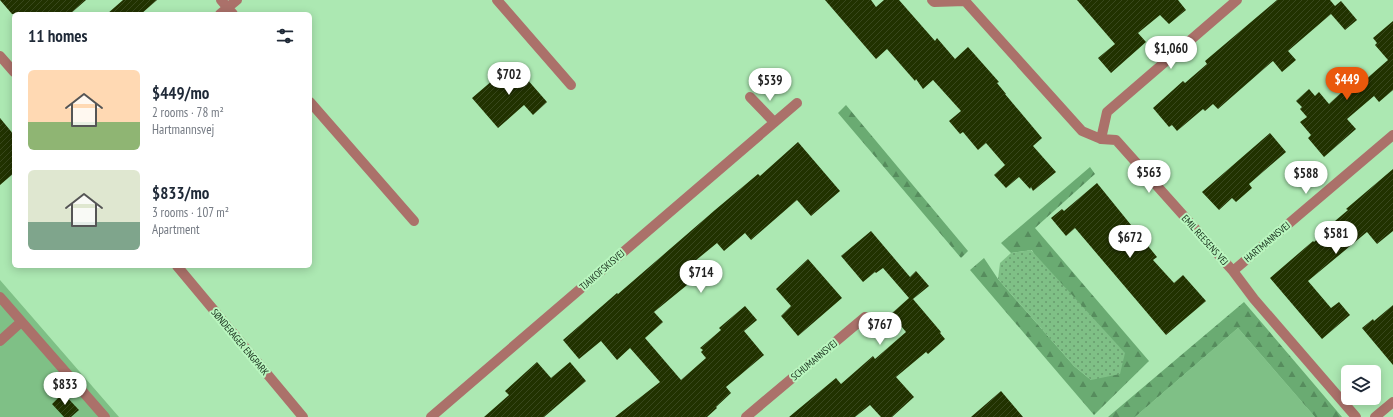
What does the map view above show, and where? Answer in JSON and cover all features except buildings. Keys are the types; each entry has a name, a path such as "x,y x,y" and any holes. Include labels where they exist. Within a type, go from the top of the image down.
{"street":[{"path":"226,9 236,0"},
{"path":"497,0 571,85"},
{"name":"EMIL REESENS VEJ","path":"932,0 934,2 965,1 1082,131 1101,139 1116,140 1233,271 1254,299 1356,417"},
{"path":"1101,139 1107,112 1237,0"},
{"path":"0,56 12,70"},
{"path":"750,97 774,122"},
{"name":"TJAIKOFSKISVEJ","path":"431,417 797,103"},
{"path":"312,104 414,221"},
{"name":"HARTMANNSVEJ","path":"1233,271 1393,135"},
{"name":"SØNDERAGER ENGPARK","path":"179,268 303,417"},
{"path":"0,297 105,417"},
{"name":"SCHUMANNSVEJ","path":"746,417 865,317 878,333"},
{"path":"0,341 21,322"},
{"path":"1375,417 1393,402"}],"green space":[{"path":"846,105 968,251 961,258 838,113"},
{"path":"1090,167 1095,174 1035,228 1149,361 1094,415 970,270 984,258 998,279 1074,366 1091,380 1032,250 1011,253 1001,243"},
{"path":"1031,250 1125,353 1120,374 1091,380 1074,366 998,279 1000,263 1011,253"},
{"path":"0,280 119,417 0,417"},
{"path":"1244,302 1342,417 1315,417 1238,328 1135,417 1108,417"},
{"path":"1238,328 1315,417 1135,417"}]}
